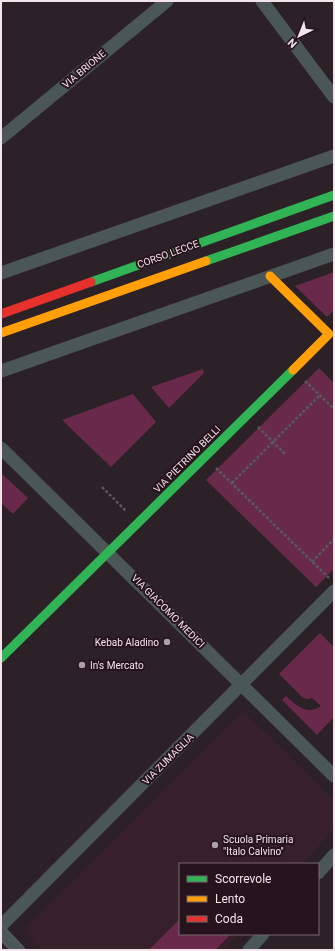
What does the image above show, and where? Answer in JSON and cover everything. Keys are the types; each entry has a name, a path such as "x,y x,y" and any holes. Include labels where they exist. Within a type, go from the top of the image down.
{"main road":[{"name":"CORSO LECCE","path":"1,314 334,195"},
{"name":"CORSO LECCE","path":"1,333 334,216"},
{"name":"VIA PIETRINO BELLI","path":"1,658 329,334 270,276"}],"street":[{"name":"VIA BRIONE","path":"1,138 166,1"},
{"path":"262,1 334,97"},
{"path":"1,273 334,156"},
{"path":"1,371 334,254"},
{"name":"VIA GIACOMO MEDICI","path":"1,448 334,776"},
{"name":"VIA ZUMAGLIA","path":"1,926 242,684 332,586"},
{"path":"319,872 332,862"},
{"path":"1,932 18,950"},
{"path":"249,950 262,935"}],"path":[{"path":"232,484 320,395 334,409"},
{"path":"247,415 286,455"},
{"path":"204,457 312,562 332,586"},
{"path":"102,487 138,523"},
{"path":"312,562 334,539"}],"shaded area":[{"path":"334,272 334,310 327,317 295,286"},
{"path":"319,368 334,383 334,569 316,587 206,480"},
{"path":"203,369 204,373 169,408 151,387"},
{"path":"133,394 156,422 111,467 62,420"},
{"path":"1,473 28,498 13,514 1,503"},
{"path":"320,633 334,647 334,717 317,735 282,700 286,696 298,706 306,710 316,709 321,706 312,698 303,698 279,674"},
{"name":"Scuola Primaria \"Italo Calvino\"","path":"243,711 334,800 334,829 303,863 179,863 179,935 238,935 225,950 42,950 24,931"},
{"path":"179,920 179,935 230,935 215,950 149,950"}],"tram line":[{"path":"1,924 26,950"},
{"path":"1,940 10,950"}],"traffic: fast":[{"path":"91,282 334,195"},
{"path":"206,261 334,216"},
{"path":"1,658 293,370"}],"traffic: slow":[{"path":"1,333 206,261"},
{"path":"270,276 329,334 293,370"}],"traffic: jam":[{"path":"1,314 91,282"}],"place":[{"name":"Kebab Aladino","path":"167,642"},
{"name":"In's Mercato","path":"82,665"},
{"name":"Scuola Primaria \"Italo Calvino\"","path":"215,845"}]}
